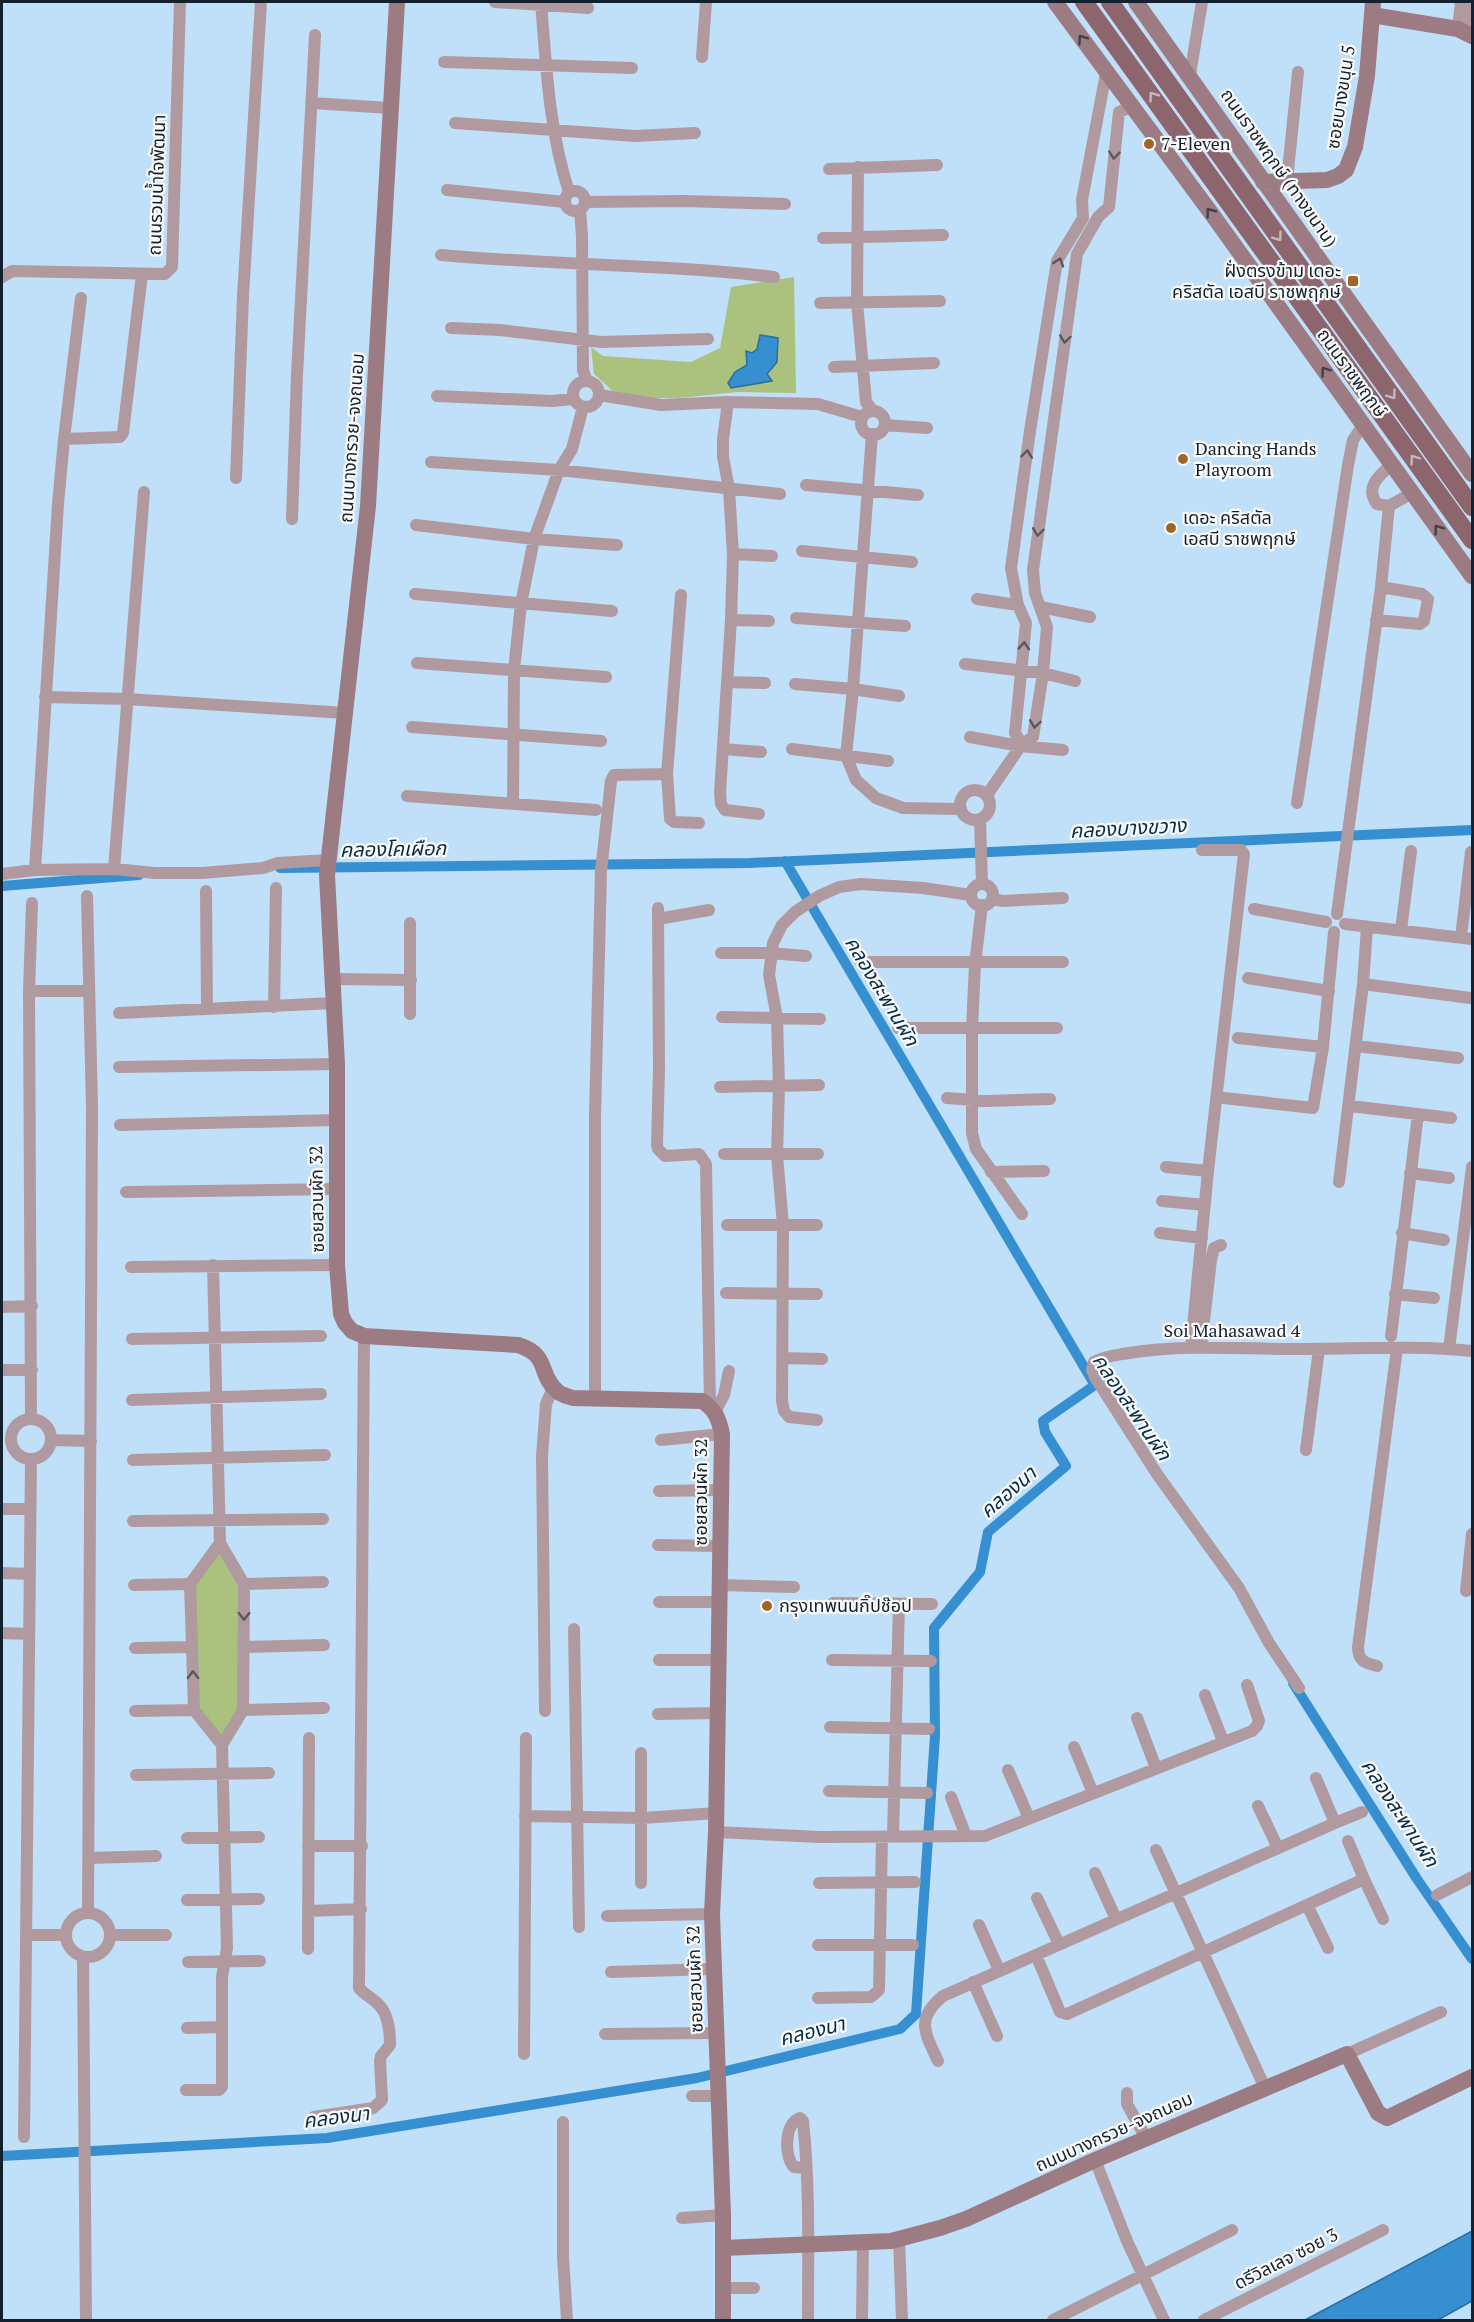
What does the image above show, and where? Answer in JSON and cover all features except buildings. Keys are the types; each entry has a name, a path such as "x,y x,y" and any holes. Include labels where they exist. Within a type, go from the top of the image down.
{"main road":[{"name":"ถนนราชพฤกษ์","path":"1084,2 1473,540"},
{"name":"ถนนราชพฤกษ์","path":"1110,2 1473,507"},
{"path":"1444,467 1473,493"}],"street":[{"name":"ถนนรวมน้ำใจพัฒนา","path":"2,277 12,271 165,274 172,267 180,2"},
{"path":"236,478 243,296 261,2"},
{"name":"ถนนบางกรวย-จงถนอม","path":"328,866 368,506 397,2"},
{"path":"495,2 542,3 588,8"},
{"path":"702,57 706,2"},
{"path":"1055,2 1219,223 1473,576"},
{"name":"ถนนราชพฤกษ์ (ทางขนาน)","path":"1136,2 1473,474"},
{"path":"1190,75 1202,2"},
{"path":"1461,2 1466,32"},
{"path":"1466,32 1472,2"},
{"path":"542,3 544,64 567,197"},
{"name":"ซอยบางขนุน 5","path":"1263,182 1327,180 1338,176 1349,165 1355,147 1367,76 1373,8 1466,32"},
{"path":"292,519 297,375 315,35"},
{"path":"444,62 632,68"},
{"path":"1287,181 1298,72"},
{"path":"1021,745 1015,733 1026,623 1018,605 1011,568 1057,261 1083,218 1082,200 1106,73"},
{"path":"312,103 390,108"},
{"path":"987,795 978,790 968,791 961,799 961,809 970,819 980,819 987,813 990,808 987,795 1021,745 1033,737 1043,673 1047,627 1035,593 1033,570 1077,254 1098,217 1108,207 1119,112 1131,107"},
{"path":"455,123 635,136 695,133"},
{"path":"829,169 937,165"},
{"path":"858,167 857,302 867,414 862,428 872,434 881,431 885,425"},
{"path":"447,190 567,197 581,193 583,206 581,264 583,370 587,381 597,387 599,395 596,403 583,407"},
{"path":"583,206 684,201 785,204"},
{"path":"823,238 943,235"},
{"path":"441,255 501,261 717,270 774,277"},
{"path":"64,439 120,437 123,433 142,274"},
{"path":"34,870 64,439 81,298"},
{"path":"820,303 940,300"},
{"path":"451,328 500,330 582,340 708,339"},
{"path":"834,367 934,363"},
{"path":"573,399 575,386 587,381"},
{"path":"599,395 661,405 728,402 818,404 882,415 885,425"},
{"path":"437,396 552,401 573,399 583,407"},
{"path":"728,402 723,457 729,489 733,554 721,804 731,813 759,814"},
{"path":"513,804 514,670 521,604 534,539 559,470 572,449 583,407"},
{"path":"885,425 927,428"},
{"path":"1297,803 1348,465 1353,440 1363,425"},
{"path":"1030,431 1051,433"},
{"path":"872,434 846,756 856,780 876,798 903,808 961,809"},
{"path":"432,462 559,470 780,494"},
{"path":"1392,464 1377,477 1374,483 1372,495 1377,504 1389,506 1412,493"},
{"path":"806,485 918,495"},
{"path":"114,869 144,492"},
{"path":"1337,914 1381,587 1389,506"},
{"path":"416,525 534,539 617,545"},
{"path":"802,551 912,562"},
{"path":"733,554 772,556"},
{"path":"1376,620 1420,624 1424,621 1428,599 1422,594 1381,587"},
{"path":"415,594 612,611"},
{"path":"681,595 667,774 670,819 674,822 699,823"},
{"path":"977,599 1018,605"},
{"path":"1041,608 1090,618"},
{"path":"796,618 905,626"},
{"path":"731,620 769,621"},
{"path":"417,663 606,677"},
{"path":"965,664 1043,673 1075,681"},
{"path":"727,682 765,683"},
{"path":"795,684 899,696"},
{"path":"45,697 127,699 346,713"},
{"path":"412,727 601,741"},
{"path":"970,737 1063,750"},
{"path":"723,749 761,752"},
{"path":"792,749 888,761"},
{"path":"595,1399 595,1117 601,872 610,781 614,775 667,774"},
{"path":"407,796 596,810"},
{"path":"980,819 982,884"},
{"path":"1196,1347 1208,1171 1244,854 1241,850 1202,850"},
{"path":"1401,930 1411,851"},
{"path":"1345,924 1467,938 1471,852"},
{"path":"2,873 34,870 114,869 155,873 201,873 263,868 278,863 328,866"},
{"name":"ซอยสวนผัก 32","path":"328,866 337,1064 335,1119 338,1189 337,1264 341,1314 352,1331 364,1336"},
{"path":"817,1420 789,1417 784,1411 782,1401 783,1225 777,1155 779,1087 777,1018 769,975 770,953 783,925 795,912 839,886 861,884 923,888 971,895"},
{"path":"971,895 975,887 982,884"},
{"path":"982,884 992,890 987,902 975,964 972,1029 972,1133 976,1149 1022,1214"},
{"path":"274,1007 276,888"},
{"path":"206,891 207,1009"},
{"path":"971,895 975,903 1063,898"},
{"path":"87,896 92,1107 88,1912"},
{"path":"31,1419 29,991 32,903"},
{"path":"1254,909 1326,921"},
{"path":"709,910 658,913 657,1145 665,1156 699,1154 706,1164 712,1409"},
{"path":"1337,914 1343,917 1345,924 1341,930 1334,932 1328,928 1326,921 1330,915 1337,914"},
{"path":"410,923 410,1014"},
{"path":"1340,1182 1363,984 1367,927"},
{"path":"1224,1098 1310,1109 1315,1104 1334,932"},
{"path":"722,953 770,953 806,957"},
{"path":"861,962 975,964 1063,962"},
{"path":"1248,978 1329,991"},
{"path":"334,979 411,980"},
{"path":"1363,984 1470,998"},
{"path":"29,991 89,991"},
{"path":"119,1013 334,1003"},
{"path":"722,1017 820,1019"},
{"path":"898,1028 1057,1028"},
{"path":"1238,1038 1323,1047"},
{"path":"1356,1046 1458,1058"},
{"path":"119,1067 337,1064"},
{"path":"720,1087 819,1085"},
{"path":"947,1098 987,1101 1050,1100"},
{"path":"1350,1106 1451,1118"},
{"path":"1391,1336 1418,1114"},
{"path":"120,1125 335,1119"},
{"path":"724,1154 818,1154"},
{"path":"1166,1167 1208,1171"},
{"path":"1449,1349 1473,1167"},
{"path":"991,1172 1044,1171"},
{"path":"1410,1173 1449,1178"},
{"path":"126,1192 338,1189"},
{"path":"1162,1201 1205,1204"},
{"path":"727,1225 817,1225"},
{"path":"1160,1233 1202,1238"},
{"path":"1402,1233 1444,1239"},
{"path":"1196,1347 1214,1248 1221,1245"},
{"path":"131,1267 337,1264"},
{"path":"186,2090 221,2089 222,1977 227,1948 222,1745 243,1710 244,1584 220,1543 213,1265"},
{"path":"726,1293 818,1294"},
{"path":"1395,1294 1434,1298"},
{"path":"2,1307 32,1306"},
{"path":"132,1339 321,1336"},
{"path":"314,2117 373,2108 382,2100 380,2061 381,2056 390,2045 390,2035 384,2014 378,2004 359,1988 362,1846 364,1336 518,1345 534,1352 553,1388 573,1398 692,1400 702,1401 712,1409"},
{"name":"Soi Mahasawad 4","path":"1299,1688 1269,1643 1239,1588 1157,1473 1092,1370 1094,1362 1103,1358 1161,1348 1397,1348 1473,1351"},
{"path":"1377,1666 1361,1660 1358,1647 1397,1348"},
{"path":"1306,1450 1319,1349"},
{"path":"784,1358 822,1359"},
{"path":"2,1370 32,1370"},
{"path":"712,1409 724,1395 729,1371"},
{"path":"545,1712 542,1456 546,1404 553,1388"},
{"path":"132,1400 321,1394"},
{"name":"ซอยสวนผัก 32","path":"712,1409 719,1420 722,1434 717,1813 712,1914 723,2216 723,2320"},
{"path":"31,1419 46,1425 51,1440 45,1454 31,1460 16,1454 6,1439 16,1425 31,1419"},
{"path":"661,1440 722,1434"},
{"path":"51,1440 91,1441"},
{"path":"133,1460 325,1455"},
{"path":"24,2137 31,1460"},
{"path":"659,1491 721,1490"},
{"path":"2,1509 30,1509"},
{"path":"134,1521 322,1519"},
{"path":"1466,1591 1473,1534"},
{"path":"220,1543 190,1584 194,1710 222,1745"},
{"path":"658,1545 720,1546"},
{"path":"2,1573 30,1574"},
{"path":"244,1584 323,1582"},
{"path":"134,1585 190,1584"},
{"path":"720,1585 794,1587"},
{"path":"659,1602 720,1602"},
{"path":"833,1603 932,1604"},
{"path":"818,1998 871,1997 879,1990 882,1882 894,1792 899,1604"},
{"path":"574,1629 579,1927"},
{"path":"2,1633 29,1634"},
{"path":"243,1647 324,1645"},
{"path":"135,1648 192,1647"},
{"path":"659,1660 719,1660"},
{"path":"832,1660 931,1661"},
{"path":"716,1832 820,1837 985,1836 1252,1731 1257,1726 1258,1714 1247,1684"},
{"path":"1205,1695 1223,1741"},
{"path":"243,1710 324,1708"},
{"path":"135,1711 194,1710"},
{"path":"658,1714 718,1713"},
{"path":"1137,1718 1156,1768"},
{"path":"830,1727 929,1729"},
{"path":"308,1949 309,1738"},
{"path":"524,2054 526,1738"},
{"path":"1074,1747 1093,1793"},
{"path":"641,1753 641,1883"},
{"path":"1008,1770 1029,1818"},
{"path":"136,1775 269,1773"},
{"path":"1316,1778 1335,1823"},
{"path":"829,1791 927,1793"},
{"path":"951,1797 966,1836"},
{"path":"1258,1806 1278,1848"},
{"path":"938,2061 924,2031 924,2024 928,2012 943,1996 1175,1892 1362,1812"},
{"path":"525,1816 642,1818 717,1813"},
{"path":"187,1838 259,1837"},
{"path":"1348,1841 1383,1919"},
{"path":"308,1846 362,1846"},
{"path":"1156,1850 1265,2088"},
{"path":"90,1858 156,1856"},
{"path":"1095,1873 1116,1919"},
{"path":"1437,1895 1473,1877"},
{"path":"1036,1954 1060,2012 1067,2014 1364,1879"},
{"path":"819,1883 915,1882"},
{"path":"1037,1898 1059,1944"},
{"path":"187,1900 259,1899"},
{"path":"1307,1905 1328,1948"},
{"path":"308,1911 361,1909"},
{"path":"88,1912 104,1919 111,1935 104,1951 97,1956 83,1958 72,1951 67,1944 66,1935 67,1926 72,1919 88,1912"},
{"path":"607,1916 712,1914"},
{"path":"979,1925 999,1971"},
{"path":"26,1935 66,1935"},
{"path":"111,1935 166,1935"},
{"path":"818,1945 913,1945"},
{"path":"83,1958 86,2320"},
{"path":"188,1962 260,1961"},
{"path":"611,1972 713,1969"},
{"path":"973,1982 997,2036"},
{"path":"1440,2012 1347,2054 1378,2113 1387,2118 1473,2077"},
{"path":"187,2028 222,2027"},
{"path":"605,2034 715,2032"},
{"name":"ถนนบางกรวย-จงถนอม","path":"723,2248 808,2246 898,2240 966,2219 1095,2160 1347,2054"},
{"path":"1127,2093 1127,2104 1146,2138"},
{"path":"692,2096 719,2096"},
{"path":"562,2122 563,2257 567,2320"},
{"path":"1095,2160 1142,2275 1164,2320"},
{"path":"806,2168 808,2320"},
{"path":"682,2218 723,2216"},
{"path":"1053,2320 1232,2230"},
{"name":"ดรีวิลเลจ ซอย 3","path":"1204,2320 1383,2230"},
{"path":"898,2240 902,2320"},
{"path":"862,2320 863,2242"},
{"path":"723,2288 754,2288"}],"green space":[{"path":"794,277 796,393 738,392 679,398 637,398 617,395 594,374 591,347 603,356 691,362 720,348 731,287"},
{"path":"220,1543 244,1584 243,1710 222,1745 194,1710 190,1584"}],"water":[{"path":"760,335 778,338 777,362 767,374 772,381 731,388 728,383 735,372 747,365 746,351 752,353 757,349"},
{"path":"1472,2231 1472,2301 1438,2320 1305,2320"}],"waterway":[{"name":"คลองบางขวาง","path":"280,868 750,863 1472,830"},
{"name":"คลองสะพานผัก","path":"785,861 1093,1382"},
{"name":"คลองโคเผือก","path":"2,886 139,875"},
{"name":"คลองนา","path":"2,2156 327,2138 697,2078 900,2029 916,2014 935,1736 934,1628 980,1572 988,1532 1066,1466 1045,1432 1043,1421 1095,1385"},
{"name":"คลองสะพานผัก","path":"1293,1683 1417,1879 1472,1959"}],"place":[{"name":"7-Eleven","path":"1149,144"},
{"name":"ฝั่งตรงข้าม เดอะ คริสตัล เอสบี ราชพฤกษ์","path":"1353,281"},
{"name":"Dancing Hands Playroom","path":"1183,459"},
{"name":"เดอะ คริสตัล เอสบี ราชพฤกษ์","path":"1171,528"},
{"name":"กรุงเทพนนกิ๊ปช๊อป","path":"767,1606"}]}
